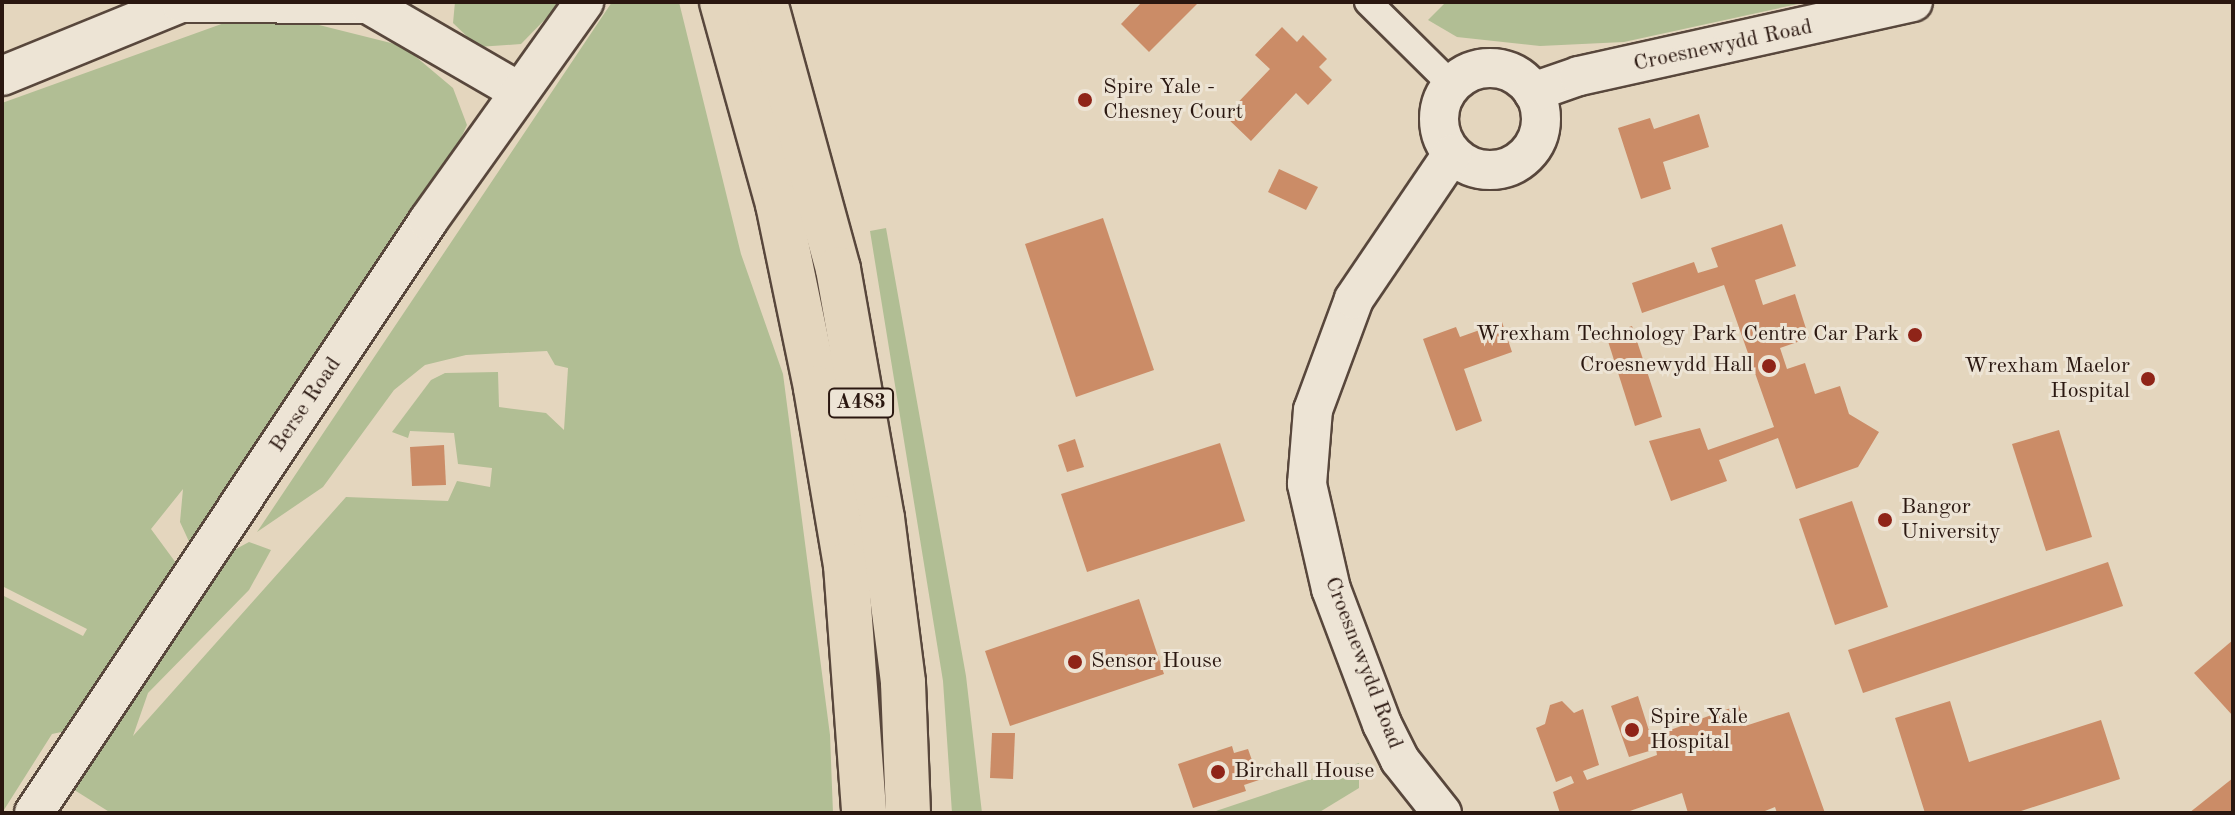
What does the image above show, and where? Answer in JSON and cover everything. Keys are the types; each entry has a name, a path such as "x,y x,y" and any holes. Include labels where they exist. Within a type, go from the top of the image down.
{"highway":[{"name":"A483","path":"722,2 778,204 816,388 846,565 864,813"},
{"name":"A483","path":"765,2 838,269 874,472 903,683 908,813"}],"main road":[{"name":"Berse Road","path":"34,813 518,91 584,2"},
{"name":"Croesnewydd Road","path":"1533,92 1579,76 1913,2"},
{"path":"2,76 181,3 368,4 518,91"},
{"path":"1494,68 1523,80 1533,92 1541,120 1532,148 1508,167 1478,169 1452,154 1439,127 1439,112 1452,85 1478,69 1494,68"},
{"name":"Croesnewydd Road","path":"1442,813 1400,760 1382,724 1331,589 1307,484 1313,410 1354,299 1452,154"}],"street":[{"path":"1368,2 1452,85"}],"green space":[{"path":"455,2 562,2 521,44 478,47 453,23"},
{"path":"612,2 679,2 741,254 783,374 830,735 833,813 111,813 60,781 208,564 249,542 271,550 249,590 148,693 133,736 346,497 448,501 457,481 490,487 492,468 458,464 454,433 410,431 408,438 392,432 431,380 445,373 498,372 499,407 546,413 564,430 568,368 555,365 547,351 466,355 425,365 394,390 323,487 257,532"},
{"path":"1446,2 1807,2 1624,42 1540,46 1457,37 1428,20"},
{"path":"227,22 315,24 403,46 453,88 467,125 445,173 192,548 180,522 183,489 151,529 176,563 167,594 66,731 52,734 2,813 2,595 83,636 87,629 2,586 2,103"},
{"path":"886,228 966,676 982,813 952,813 943,681 870,231"},
{"path":"1359,763 1359,788 1318,813 1210,813"}],"building":[{"path":"1142,2 1199,2 1149,52 1121,24"},
{"path":"1282,27 1297,42 1303,35 1327,59 1319,67 1332,80 1308,105 1296,93 1251,141 1225,116 1270,69 1255,55"},
{"path":"1699,114 1709,147 1663,162 1671,189 1641,199 1618,128 1650,118 1654,129"},
{"path":"1279,169 1318,187 1306,210 1268,192"},
{"path":"1103,218 1154,370 1076,397 1025,244"},
{"name":"Croesnewydd Hall","path":"1782,224 1796,266 1755,280 1763,305 1795,294 1809,338 1780,348 1787,369 1805,363 1815,394 1840,386 1849,414 1879,432 1858,467 1796,489 1778,438 1719,460 1727,481 1671,501 1649,441 1700,428 1708,450 1774,427 1724,285 1642,313 1632,283 1694,262 1698,273 1718,267 1711,248"},
{"path":"1502,322 1512,352 1464,369 1482,421 1456,431 1423,339 1456,327 1460,337"},
{"path":"1632,326 1662,417 1635,426 1606,335"},
{"path":"2059,430 2092,537 2046,551 2012,444"},
{"path":"1075,439 1084,467 1067,472 1058,445"},
{"path":"1220,443 1245,521 1087,572 1061,494"},
{"path":"444,445 446,485 412,486 410,447"},
{"path":"1852,501 1888,607 1835,625 1799,519"},
{"path":"2108,562 2123,606 1863,693 1848,650"},
{"name":"Sensor House","path":"1139,599 1164,674 1010,726 985,651"},
{"path":"2233,640 2233,716 2194,673"},
{"path":"1638,696 1651,737 1739,705 1745,726 1789,712 1825,813 1777,813 1775,807 1760,813 1688,813 1682,793 1624,813 1560,813 1553,792 1574,783 1571,776 1556,782 1536,728 1545,724 1550,705 1562,701 1574,713 1583,709 1599,765 1583,771 1587,780 1657,755 1656,749 1629,757 1611,706"},
{"path":"1950,701 1969,762 2101,720 2120,779 2015,813 1925,813 1895,718"},
{"path":"992,733 1015,733 1013,779 990,778"},
{"name":"Birchall House","path":"1232,746 1234,753 1248,749 1259,780 1244,785 1246,791 1193,808 1178,764"},
{"path":"2233,778 2233,813 2189,813"}],"place":[{"name":"Spire Yale - Chesney Court","path":"1085,100"},
{"name":"Wrexham Technology Park Centre Car Park","path":"1915,335"},
{"name":"Croesnewydd Hall","path":"1769,366"},
{"name":"Wrexham Maelor Hospital","path":"2148,379"},
{"name":"Bangor University","path":"1885,520"},
{"name":"Sensor House","path":"1075,662"},
{"name":"Spire Yale Hospital","path":"1632,730"},
{"name":"Birchall House","path":"1218,772"}]}
